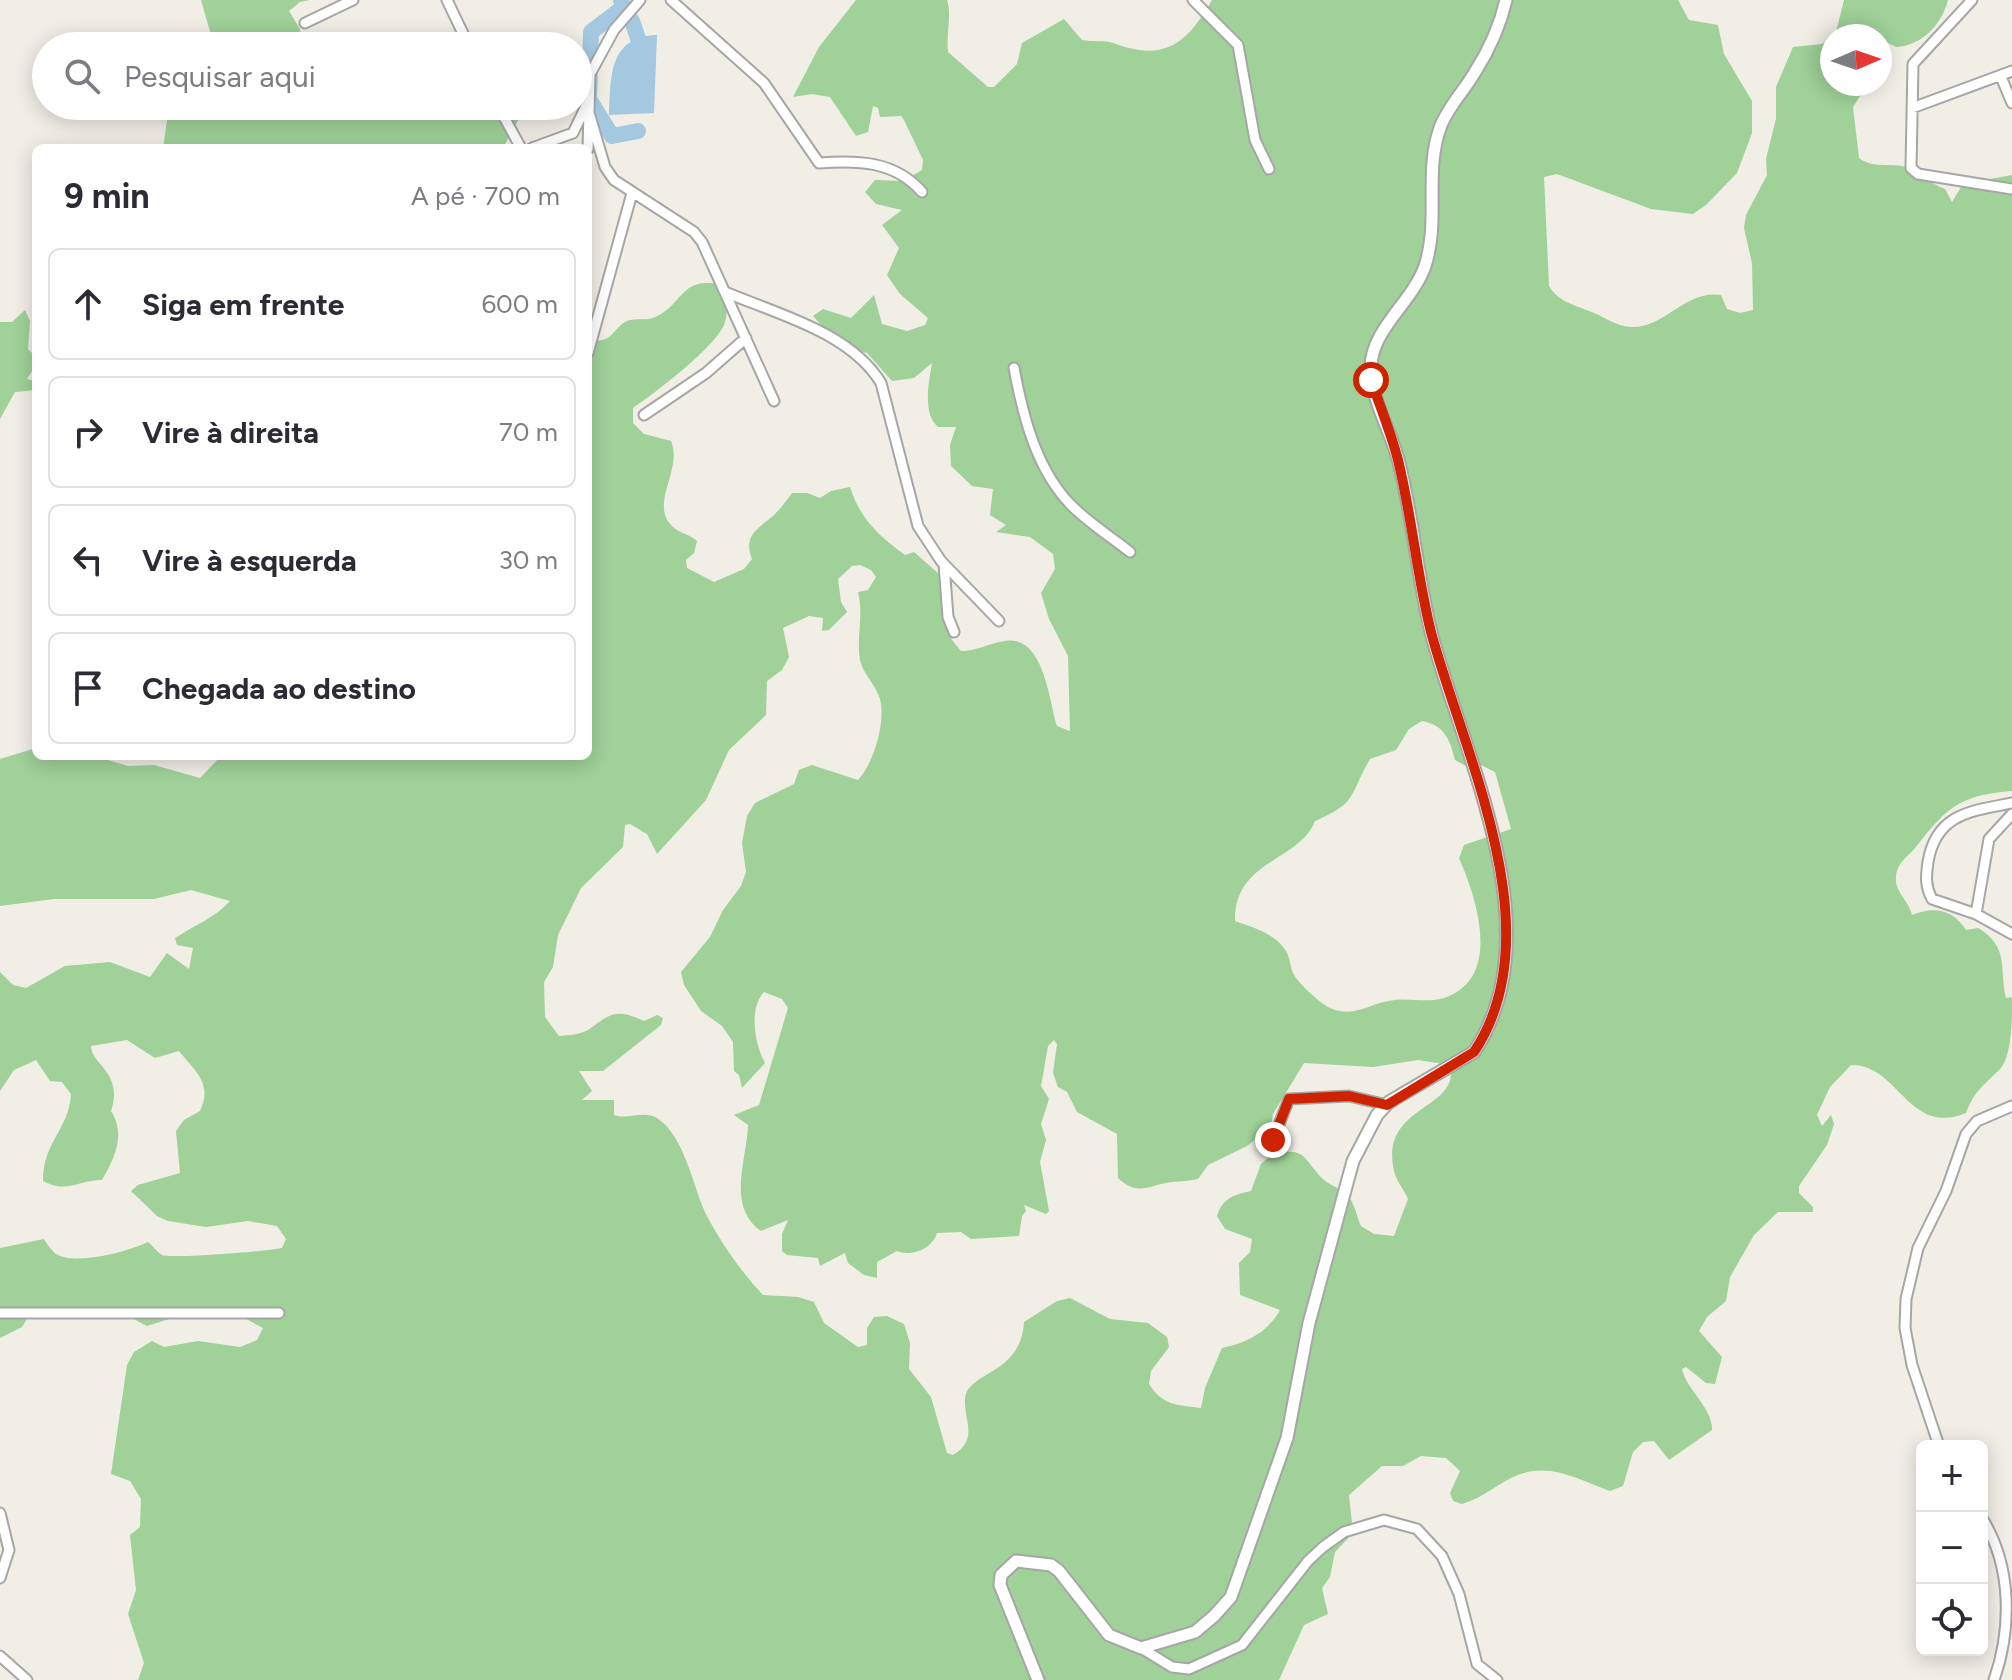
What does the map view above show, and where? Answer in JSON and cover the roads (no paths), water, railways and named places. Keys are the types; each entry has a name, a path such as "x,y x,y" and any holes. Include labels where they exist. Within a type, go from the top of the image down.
{"street":[{"path":"305,23 353,0"},
{"path":"447,0 462,32"},
{"path":"592,69 596,58 640,0"},
{"path":"671,0 764,83 819,163 845,161 888,167 910,179 922,192"},
{"path":"1193,0 1238,45 1255,140 1269,169"},
{"path":"1141,1648 1195,1632 1231,1597 1287,1438 1309,1323 1353,1161 1377,1115 1387,1105 1474,1052 1482,1039 1503,977 1506,933 1503,895 1486,805 1431,631 1397,458 1371,370 1376,344 1425,266 1431,241 1434,150 1439,130 1494,38 1506,0"},
{"path":"1972,0 1913,64 1911,168 1918,174 2012,189"},
{"path":"1912,108 2012,71"},
{"path":"2001,77 2012,103"},
{"path":"506,120 519,144"},
{"path":"543,144 573,133 579,120"},
{"path":"588,144 590,120"},
{"path":"591,120 605,167 632,193 694,232 702,242 774,401"},
{"path":"592,341 632,193"},
{"path":"725,292 831,338 872,369 881,383 918,526 944,564 999,621"},
{"path":"644,415 706,373 746,338"},
{"path":"1014,368 1024,423 1049,473 1071,504 1130,552"},
{"path":"944,564 948,617 954,632"},
{"path":"2012,803 1983,808 1948,821 1937,831 1931,847 1926,880 1932,899 1976,914 2012,934"},
{"path":"1976,914 1989,839 2012,814"},
{"path":"1273,1140 1289,1099 1349,1096 1387,1105"},
{"path":"1937,1440 1907,1340 1909,1279 1966,1134 1977,1121 2012,1106"},
{"path":"0,1313 279,1313"},
{"path":"0,1513 9,1550 0,1578"},
{"path":"1038,1680 1001,1594 1001,1575 1016,1561 1030,1560 1059,1571 1109,1635 1181,1669 1189,1669 1242,1645 1323,1547 1344,1532 1384,1520 1404,1522 1417,1529 1442,1556 1459,1594 1477,1664 1497,1680"},
{"path":"1988,1531 2008,1582 2010,1639 1994,1680"},
{"path":"0,1656 27,1680"}],"water":[{"path":"657,35 654,113 609,115 612,74 621,51 641,37"}],"waterway":[{"path":"591,32 624,7 621,0"},
{"path":"632,21 641,47"},
{"path":"592,104 612,136 638,131"}]}
